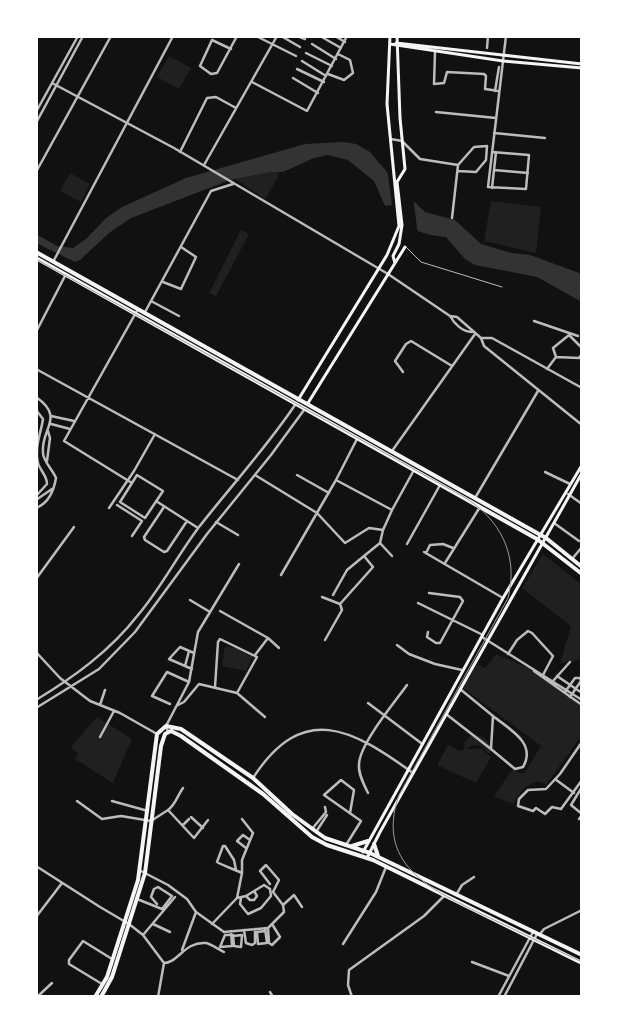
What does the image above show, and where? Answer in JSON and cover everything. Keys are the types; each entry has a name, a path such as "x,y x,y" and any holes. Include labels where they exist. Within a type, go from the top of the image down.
{"main road":[{"path":"390,36 387,104 402,221 401,236 393,256 395,263"},
{"path":"295,405 379,269 396,237 399,226 396,185 405,169 397,36"},
{"path":"390,44 503,59"},
{"path":"416,47 435,52 582,66"},
{"path":"304,410 405,246"},
{"path":"36,252 295,405 358,438 537,539 582,574"},
{"path":"36,258 136,311 145,312 300,398 546,538 582,567"},
{"path":"361,855 462,670 565,491 582,465"},
{"path":"368,858 413,773 582,473"},
{"path":"485,510 488,505"},
{"path":"95,997 110,965 124,922 145,873 148,811 158,734 166,726 181,729 253,778 292,814 325,838 377,856 582,955"},
{"path":"101,997 115,967 129,924 149,821 162,738 168,732 181,736 264,794 312,837 326,845 361,855 386,866 582,963"},
{"path":"348,846 368,841"},
{"path":"374,844 377,856"},
{"path":"110,965 115,967"}],"street":[{"path":"36,112 78,36"},
{"path":"36,123 83,36"},
{"path":"36,172 111,36"},
{"path":"53,262 173,36"},
{"path":"231,48 212,40 200,66 211,74 217,73 231,48 237,36"},
{"path":"256,36 296,56"},
{"path":"204,166 272,45 279,36 300,48"},
{"path":"297,36 305,39"},
{"path":"320,36 341,48"},
{"path":"335,36 345,42"},
{"path":"251,82 307,112 312,106 348,36"},
{"path":"486,48 488,36"},
{"path":"497,91 506,36"},
{"path":"312,44 336,59"},
{"path":"435,52 434,84 444,83 447,72 484,74 486,76 485,89 497,91"},
{"path":"306,53 332,66"},
{"path":"302,61 328,75 344,80 353,73 350,60 338,54"},
{"path":"490,188 494,170 494,133 499,66"},
{"path":"297,69 324,82"},
{"path":"293,78 318,93"},
{"path":"52,83 180,152 388,274 450,316 466,332 473,333 480,338 484,346 582,425"},
{"path":"180,152 207,98 216,97 236,108"},
{"path":"436,112 496,118"},
{"path":"494,133 545,138"},
{"path":"390,139 402,141 420,159 458,165"},
{"path":"452,218 457,171 458,165 474,147 483,145 487,148 486,160 476,172 457,171"},
{"path":"490,188 526,189 528,173 529,155 494,152"},
{"path":"490,188 494,152"},
{"path":"494,170 528,173"},
{"path":"145,312 211,191 232,183"},
{"path":"162,281 181,288 196,257 180,247"},
{"path":"36,332 66,274"},
{"path":"151,301 179,316"},
{"path":"132,483 64,441 136,311"},
{"path":"450,316 457,317 470,327 473,333"},
{"path":"534,321 578,336"},
{"path":"389,456 473,333"},
{"path":"556,357 553,348 569,335 582,348"},
{"path":"480,338 492,338 582,388"},
{"path":"403,372 395,361 406,344 411,341 452,366"},
{"path":"556,357 579,358 582,354"},
{"path":"547,369 556,357"},
{"path":"36,369 238,480"},
{"path":"475,498 538,391"},
{"path":"36,397 48,407 51,416 51,424 44,436 42,456 47,461 56,478 46,502 36,508"},
{"path":"36,700 66,682 123,634 140,614 198,528 276,432 295,405"},
{"path":"36,410 43,419 38,434 38,460 46,477 47,484 36,496"},
{"path":"36,708 72,688 99,668 135,632 216,522 255,475 304,410"},
{"path":"51,416 74,421"},
{"path":"51,424 70,429"},
{"path":"47,461 50,438 48,431"},
{"path":"109,508 155,434"},
{"path":"281,575 329,493 358,438"},
{"path":"333,595 350,566 380,543 383,530 392,510 414,470"},
{"path":"545,472 570,484"},
{"path":"132,536 145,518 163,491 137,475 120,502 145,518"},
{"path":"255,475 317,513 345,543 369,528 383,530"},
{"path":"297,475 329,493"},
{"path":"336,480 392,510"},
{"path":"407,544 440,485"},
{"path":"36,500 52,489"},
{"path":"565,491 582,504"},
{"path":"156,501 198,528"},
{"path":"118,505 142,522"},
{"path":"164,507 144,537 145,540 164,552 167,551 187,521"},
{"path":"446,563 480,507"},
{"path":"216,522 238,535"},
{"path":"554,522 579,542"},
{"path":"36,579 74,527"},
{"path":"380,543 392,556"},
{"path":"453,548 433,544 425,552 503,598"},
{"path":"572,559 582,548"},
{"path":"340,604 373,567 364,556"},
{"path":"168,732 166,726 189,682 198,632 239,564"},
{"path":"428,632 427,637 440,643 463,601 462,598 429,593"},
{"path":"322,597 340,604"},
{"path":"190,600 210,612"},
{"path":"418,603 482,636 582,700"},
{"path":"325,640 342,610 340,604"},
{"path":"220,611 268,638 279,648"},
{"path":"508,654 517,640 528,631 532,633 553,656 543,675"},
{"path":"254,655 268,638"},
{"path":"215,687 218,640 236,645 254,655 257,660 237,693"},
{"path":"397,646 409,654 435,664 462,670"},
{"path":"192,670 169,659 180,647 194,652"},
{"path":"185,666 189,650"},
{"path":"36,652 72,688 90,701 158,734"},
{"path":"553,681 570,662"},
{"path":"170,704 152,696 166,672 169,671 189,682"},
{"path":"534,671 553,681 566,691"},
{"path":"557,676 582,693"},
{"path":"566,691 575,678 580,678 581,681 572,695"},
{"path":"178,704 184,702 197,685 215,687 237,693 265,717"},
{"path":"368,793 362,782 359,764 367,744 407,685"},
{"path":"446,714 514,769 522,767 526,761 527,750 524,742 460,689"},
{"path":"100,705 104,690"},
{"path":"572,695 582,704"},
{"path":"368,704 421,743"},
{"path":"100,737 114,711"},
{"path":"491,749 493,716"},
{"path":"253,778 286,740 327,728 340,730 367,744 413,773"},
{"path":"582,742 546,789 528,790 519,799 518,806 533,811 536,808 547,814 552,807 563,808 582,787"},
{"path":"555,779 575,794"},
{"path":"348,846 361,821 324,795 341,780 354,790 350,813"},
{"path":"579,819 582,814 571,805 582,780"},
{"path":"77,801 102,819 121,816 149,821 174,805 176,797 184,788"},
{"path":"112,801 148,811"},
{"path":"314,831 326,812 325,807"},
{"path":"168,810 194,838 208,820"},
{"path":"314,831 327,814"},
{"path":"183,825 190,818 203,828"},
{"path":"212,924 237,898 242,873 242,860 252,831 242,819"},
{"path":"246,848 237,842 243,835 250,840"},
{"path":"236,870 234,860 225,846 222,846 216,861 242,873"},
{"path":"266,929 267,943 258,944 257,932 272,925 284,912 283,905 273,892 279,880 266,865 260,871 270,884"},
{"path":"343,944 376,892 386,866"},
{"path":"37,868 129,924 143,935 164,963 158,997"},
{"path":"139,870 187,899 196,912 224,932 266,929"},
{"path":"456,895 462,884 474,877"},
{"path":"36,916 62,882"},
{"path":"237,898 242,898 265,886 270,889 271,896 254,913 245,912 240,904 242,898"},
{"path":"134,898 162,909 172,896 158,887 154,889 151,897 157,904"},
{"path":"246,896 250,900 254,900 257,896 254,891"},
{"path":"283,905 294,895 302,907"},
{"path":"352,997 348,985 349,970 424,916 445,895"},
{"path":"143,935 175,896"},
{"path":"532,938 505,996 499,995 532,938 544,929 582,910"},
{"path":"182,951 196,912"},
{"path":"152,924 170,932"},
{"path":"266,929 269,943 272,945 280,937 272,925"},
{"path":"244,930 246,943 252,945 255,943 255,929"},
{"path":"232,931 232,935 232,946 220,947 225,935 232,935 242,935 243,944 241,947 234,946 232,935"},
{"path":"102,984 69,964 69,960 83,941 112,959"},
{"path":"164,963 171,962 182,951 204,943 224,952"},
{"path":"472,962 509,976"},
{"path":"37,997 52,983"},
{"path":"270,992 273,997"}],"lane":[{"path":"405,246 421,262 502,287"}],"shaded area":[{"path":"169,56 191,68 179,89 157,77"},
{"path":"343,142 356,144 370,152 404,192 425,212 455,220 481,244 511,253 530,255 582,274 582,302 537,277 475,265 465,259 446,237 426,234 414,229 391,206 385,206 374,181 348,160 328,155 314,158 283,172 271,172 230,180 131,218 109,233 80,260 75,262 36,243 36,234 57,246 73,248 86,239 106,218 122,207 186,178 305,144"},
{"path":"278,172 278,177 265,199 235,179"},
{"path":"70,173 90,184 81,202 60,191"},
{"path":"491,201 541,207 536,253 484,241"},
{"path":"241,230 249,234 216,296 209,293"},
{"path":"543,554 582,585 582,658 560,664 571,626 522,588"},
{"path":"225,646 243,650 253,656 246,671 222,666"},
{"path":"496,654 529,668 582,707 582,735 546,785 538,781 526,787 513,804 494,796 512,770 524,774 541,746 463,688 477,664 485,668"},
{"path":"97,717 132,739 113,783 75,759 78,754 71,747"},
{"path":"473,734 485,738 493,749 489,754 482,746 473,745 466,749 482,749 491,757 476,783 437,765 448,745 459,751 464,750 465,742"}],"pier":[{"path":"387,168 413,196 418,236 402,227 394,218 389,208 385,208 385,206 392,205"}],"railway":[{"path":"36,259 464,497 477,506 497,527 504,540 511,567 508,598 399,795 393,821 395,842 403,860 416,875 432,888 582,962"}]}
